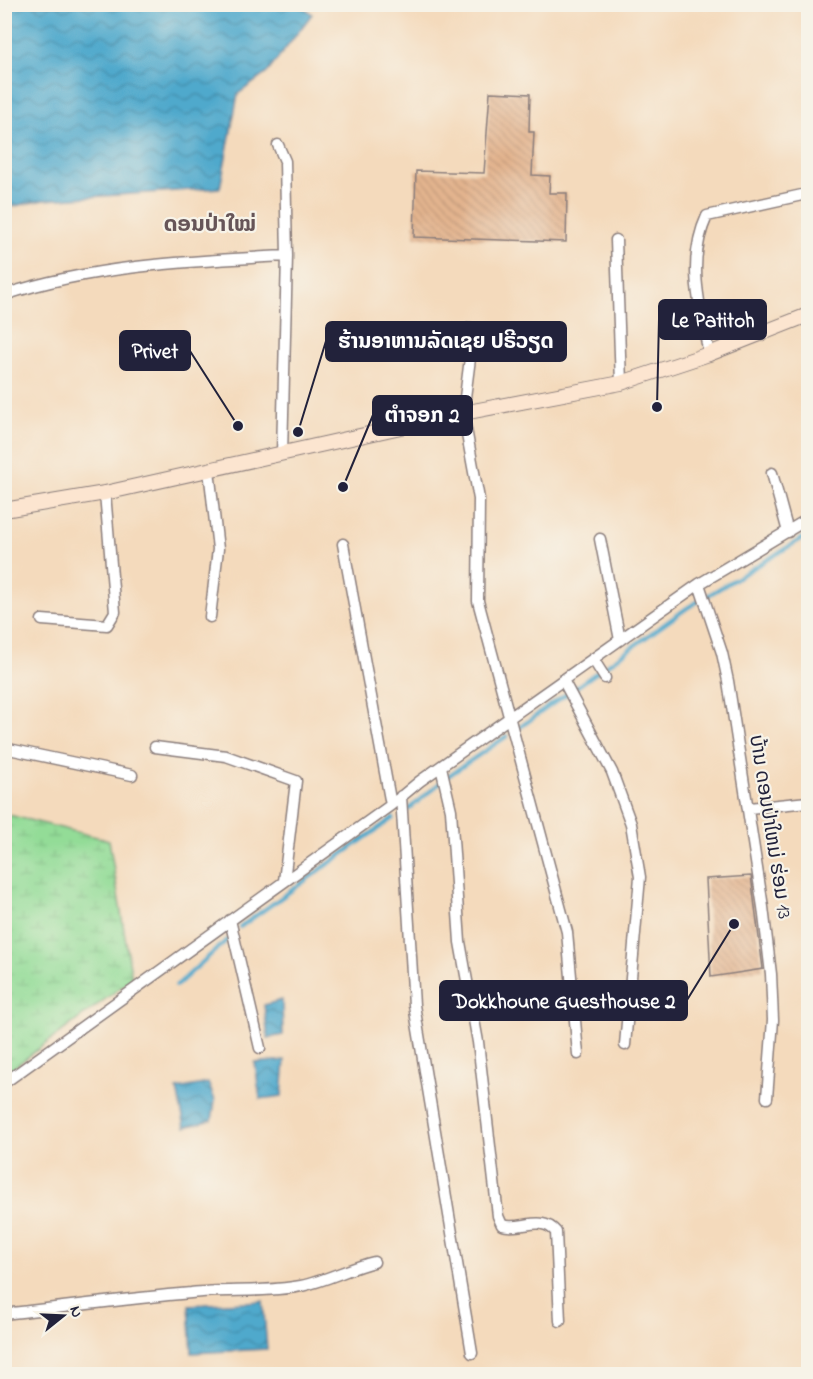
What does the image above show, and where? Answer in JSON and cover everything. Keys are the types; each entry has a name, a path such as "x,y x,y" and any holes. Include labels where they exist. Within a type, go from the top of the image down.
{"street":[{"path":"278,145 285,160 287,256 282,454"},
{"path":"709,354 694,272 702,226 707,216 802,195"},
{"path":"616,240 621,383"},
{"path":"4,295 38,284 87,273 200,261 287,256"},
{"path":"4,510 105,493 463,413 621,383 709,354 808,315"},
{"path":"470,328 473,335 463,413 478,499 478,601 567,932 578,1053"},
{"path":"209,470 218,549 210,617"},
{"path":"772,473 788,532"},
{"path":"42,620 107,625 111,621 115,612 105,493"},
{"path":"4,1083 401,796 442,771 509,718 565,683 600,669 620,640 702,592 808,519"},
{"path":"600,539 620,640"},
{"path":"343,543 391,805"},
{"name":"ບ້ານ ດອນປ່າໃຫມ່ ຮ່ອມ 13","path":"702,592 726,672 771,974 773,1020 767,1098"},
{"path":"565,683 573,695 619,792 631,824 640,877 624,1046"},
{"path":"156,747 226,756 296,781 284,881"},
{"path":"4,748 132,775"},
{"path":"442,771 451,810 460,942 478,1042 498,1216 502,1225 510,1227 541,1222 550,1225 556,1232 560,1321"},
{"path":"401,796 414,1005 472,1353"},
{"path":"748,808 808,802"},
{"path":"230,920 260,1048"},
{"path":"4,1314 194,1292 233,1293 299,1286 324,1280 345,1269 374,1262"}],"green space":[{"path":"5,814 109,840 132,979 5,1074"}],"water":[{"path":"12,5 302,5 312,14 267,73 238,94 220,188 43,200 5,208 4,12"},
{"path":"282,1000 283,1035 268,1038 264,1005"},
{"path":"285,1060 282,1096 260,1099 255,1063"},
{"path":"208,1083 215,1100 212,1120 185,1127 177,1089"},
{"path":"263,1301 267,1349 192,1353 189,1305"}],"building":[{"path":"490,92 530,94 529,132 534,132 532,175 550,176 549,193 567,193 566,242 414,237 416,171 484,173"},
{"path":"751,876 763,969 711,977 706,879"}],"waterway":[{"path":"516,730 687,608 808,535"},
{"path":"409,809 448,776 507,736"},
{"path":"240,927 393,818"},
{"path":"176,986 227,940"}],"place":[{"name":"Le Patitoh","path":"657,407"},
{"name":"Privet","path":"238,426"},
{"name":"ຮ້ານອາຫານລັດເຊຍ ປຣີວຽດ","path":"298,432"},
{"name":"ຕຳຈອກ 2","path":"343,487"},
{"name":"Dokkhoune Guesthouse 2","path":"734,924"}],"district":[{"name":"ດອນປ່າໃໝ່","path":"210,226"}]}
